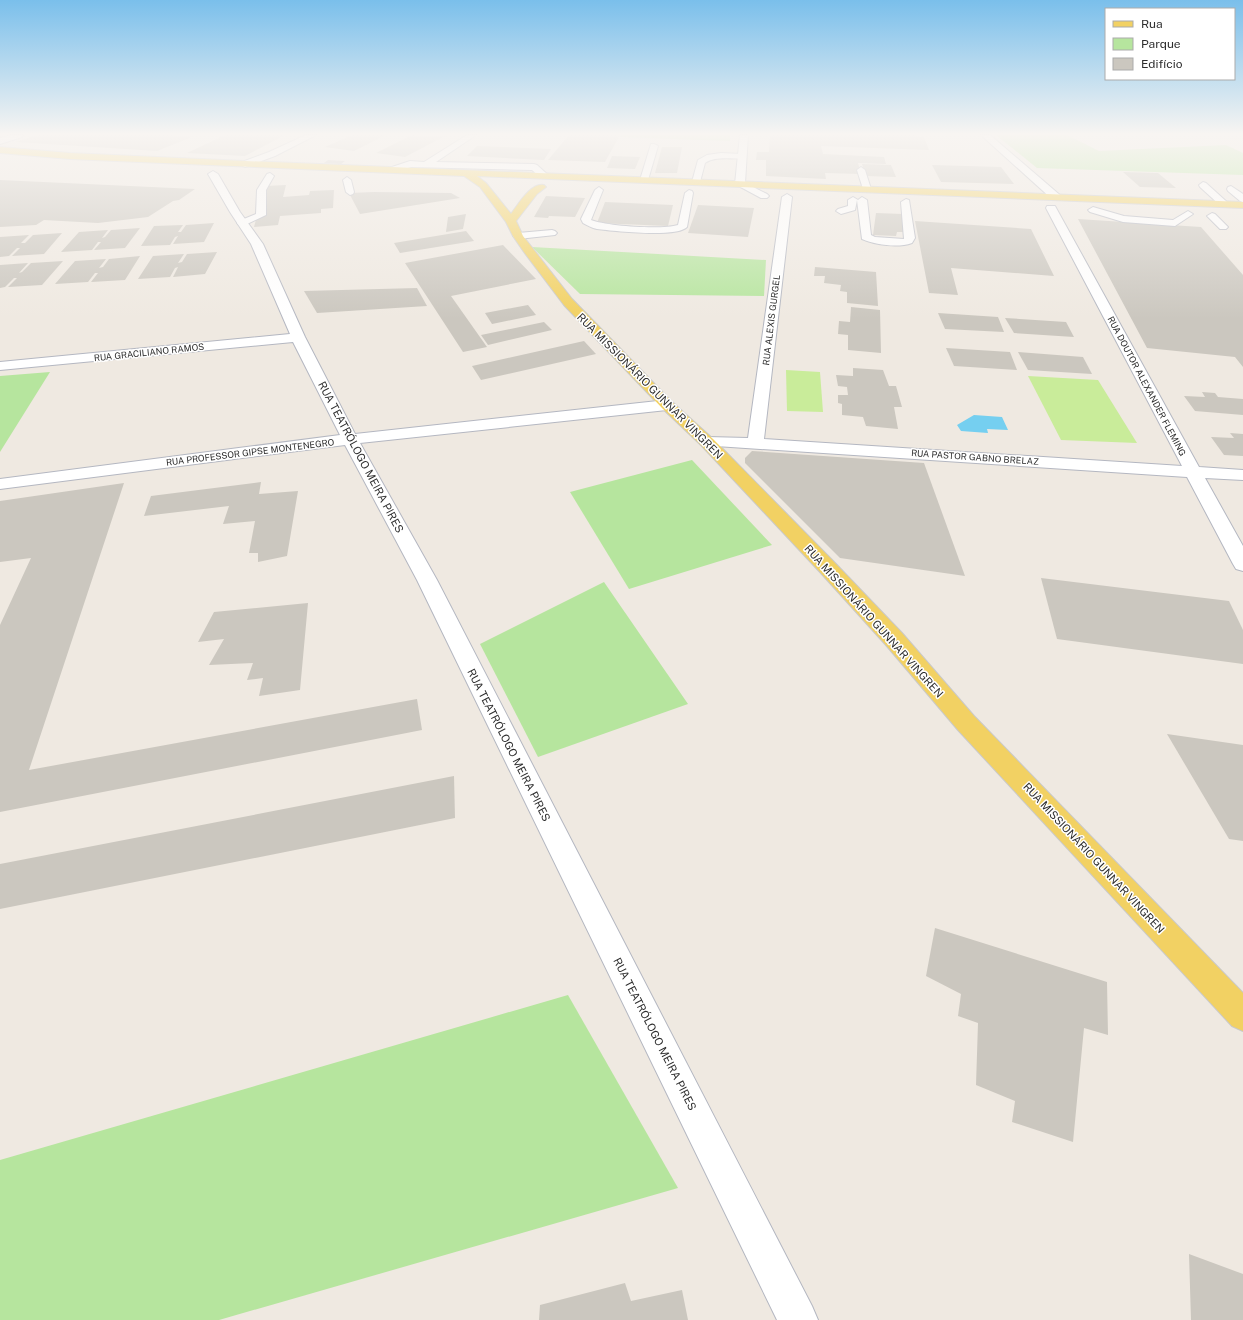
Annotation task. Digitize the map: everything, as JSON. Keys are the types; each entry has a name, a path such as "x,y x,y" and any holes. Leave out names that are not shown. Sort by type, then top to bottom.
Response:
{"main road":[{"name":"RUA MISSIONÁRIO GUNNAR VINGREN","path":"491,197 568,302 667,405 706,442 894,639 966,723 1243,1015"},
{"path":"515,229 532,197"},
{"path":"944,197 1054,206 1243,205"},
{"path":"903,202 918,203"},
{"path":"1090,210 1226,216"}],"street":[{"name":"RUA TEATRÓLOGO MEIRA PIRES","path":"227,197 242,223 257,244 298,337 350,439 427,580 798,1320"},
{"name":"RUA ALEXIS GURGEL","path":"755,443 779,197"},
{"path":"1045,197 1054,206"},
{"name":"RUA DOUTOR ALEXANDER FLEMING","path":"1054,206 1192,471 1243,564"},
{"name":"RUA GRACILIANO RAMOS","path":"0,366 298,337"},
{"name":"RUA PROFESSOR GIPSE MONTENEGRO","path":"0,484 350,439 667,405"},
{"name":"RUA PASTOR GABNO BRELAZ","path":"706,442 755,443 1243,475"}],"lane":[{"path":"242,223 261,215 260,197"},
{"path":"596,197 586,222 598,226 661,230 676,230 682,227 688,197"},
{"path":"1217,197 1225,204"},
{"path":"841,212 852,208 858,200 866,237 873,240 904,242 908,241 910,238 903,202"},
{"path":"1212,216 1223,227"},
{"path":"515,229 552,233"}],"green space":[{"path":"532,247 766,260 764,296 580,294"},
{"path":"786,370 820,372 823,412 787,411"},
{"path":"50,372 0,452 0,376"},
{"path":"1028,376 1098,380 1137,443 1061,440"},
{"path":"692,460 772,545 629,589 570,492"},
{"path":"604,582 688,704 538,757 480,644"},
{"path":"568,995 678,1188 219,1320 0,1320 0,1160"}],"water":[{"path":"974,415 1002,417 1008,430 987,429 988,433 961,431 957,425"}],"building":[{"path":"0,197 184,197 179,200 173,201 148,217 98,223 44,220 36,225 0,227"},
{"path":"262,197 334,197 333,208 321,209 321,213 280,216 278,225 254,227"},
{"path":"351,197 457,197 460,198 360,214"},
{"path":"546,197 585,198 575,217 534,217"},
{"path":"605,202 673,205 668,226 597,223"},
{"path":"698,205 754,208 748,237 688,233"},
{"path":"876,213 903,214 904,232 897,232 896,236 873,235"},
{"path":"466,214 463,229 446,232 448,217"},
{"path":"1078,219 1201,227 1243,275 1243,367 1235,357 1147,348"},
{"path":"915,221 1031,229 1054,276 951,268 958,295 929,293"},
{"path":"214,223 204,242 173,244 178,236 175,237 170,245 141,246 154,226 183,225 178,232 181,232 186,225"},
{"path":"140,228 125,248 94,250 101,242 98,242 92,250 61,252 79,232 108,230 102,238 105,237 111,230"},
{"path":"466,231 474,241 400,253 394,243"},
{"path":"62,233 44,254 12,256 20,248 17,248 9,256 0,257 0,237 29,235 21,243 25,243 33,235"},
{"path":"503,245 536,279 451,296 487,347 463,352 405,263"},
{"path":"217,252 205,274 173,277 178,267 175,268 170,277 138,279 153,256 184,254 178,263 182,262 187,254"},
{"path":"140,256 125,280 91,282 98,273 95,273 88,282 55,284 75,261 106,259 99,268 103,267 109,259"},
{"path":"63,261 42,285 8,287 17,278 14,278 5,287 0,288 0,265 28,263 19,273 31,263"},
{"path":"815,267 876,272 878,306 847,303 847,292 840,291 841,285 824,283 825,276 814,276"},
{"path":"417,288 427,306 317,313 304,291"},
{"path":"528,305 536,315 492,324 485,313"},
{"path":"851,307 880,310 881,353 848,350 848,335 838,334 839,321 850,322"},
{"path":"938,313 998,317 1004,332 945,329"},
{"path":"1005,318 1066,322 1074,337 1014,333"},
{"path":"544,322 552,330 488,345 481,335"},
{"path":"584,341 596,354 481,380 472,366"},
{"path":"946,348 1010,352 1017,370 954,366"},
{"path":"1018,352 1083,357 1092,374 1028,370"},
{"path":"853,368 883,370 889,386 896,386 902,407 894,407 898,429 866,426 863,417 842,415 842,404 838,403 838,395 848,395 847,387 838,386 836,375 853,376"},
{"path":"1202,392 1215,393 1218,397 1243,399 1243,415 1195,411 1184,396 1205,397"},
{"path":"1230,433 1243,434 1243,456 1224,455 1211,437 1234,438"},
{"path":"752,451 924,463 965,576 840,558 745,463 745,458"},
{"path":"261,482 259,494 298,491 287,556 258,562 258,553 249,553 255,521 223,524 229,506 144,516 151,496"},
{"path":"124,483 29,770 417,699 422,730 0,812 0,625 31,558 0,562 0,501"},
{"path":"1041,578 1229,601 1243,630 1243,664 1057,639"},
{"path":"308,603 300,690 259,696 263,678 247,680 253,663 209,665 224,639 198,642 214,612"},
{"path":"1167,734 1243,745 1243,841 1229,839"},
{"path":"454,776 455,818 0,909 0,864"},
{"path":"935,928 1107,982 1108,1035 1084,1028 1073,1142 1012,1122 1015,1101 976,1085 978,1023 958,1016 961,994 926,976"},
{"path":"1189,1254 1243,1274 1243,1320 1191,1320"},
{"path":"625,1283 631,1301 682,1290 688,1320 539,1320 540,1305"}]}
